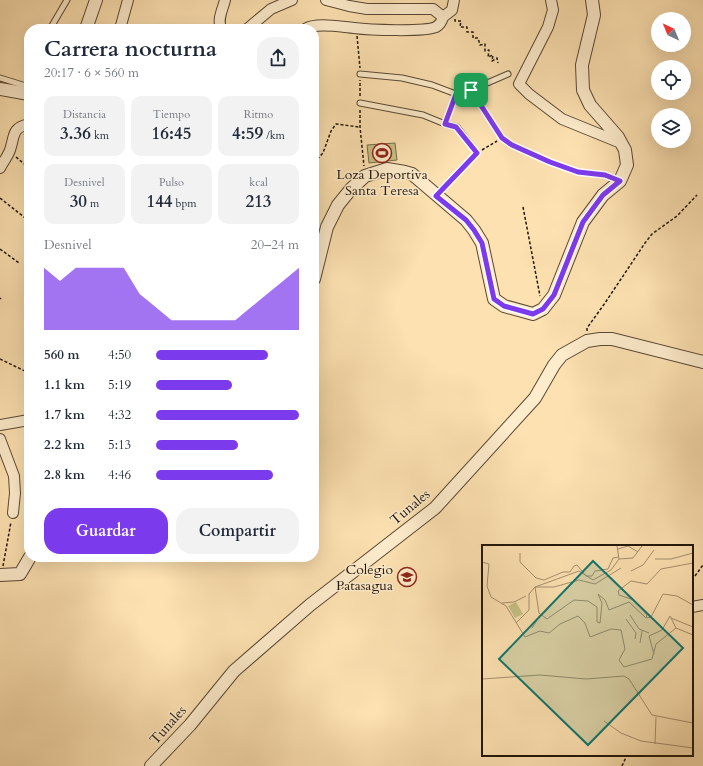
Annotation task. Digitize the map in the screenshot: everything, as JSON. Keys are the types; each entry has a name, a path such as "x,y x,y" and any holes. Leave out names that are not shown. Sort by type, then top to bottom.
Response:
{"street":[{"path":"88,24 96,0"},
{"path":"121,24 128,0"},
{"path":"219,24 219,19 225,0"},
{"path":"253,24 271,9 292,0"},
{"path":"326,0 367,9 433,9 443,17"},
{"path":"551,0 553,10 548,28 519,84 529,94 562,119 621,143"},
{"path":"319,260 328,227 336,210 351,189 365,176 387,169 405,172 412,174 418,179 436,196 466,220 474,230 482,243 494,299 504,306 533,314 543,309 554,295 583,222 603,195 620,181 626,165 625,150 618,137 590,105 582,90 582,65 594,15 592,0"},
{"path":"319,25 356,29 422,30 435,27 440,24 443,17 453,5"},
{"path":"0,89 24,93"},
{"path":"0,168 10,152 14,134 17,129 24,126"},
{"name":"Tunales","path":"151,766 190,725 234,671 310,604 435,508 535,398 554,365 562,355 587,341 612,339 703,362"},
{"path":"0,425 24,421"},
{"path":"0,439 14,476 16,493 13,513"},
{"path":"0,575 20,574 27,562"},
{"path":"693,607 703,605"}],"lane":[{"path":"53,24 67,0"},
{"path":"360,74 402,78 432,85 456,94 471,90 508,74"},
{"path":"0,78 24,85"},
{"path":"471,90 502,138 512,145"},
{"path":"445,124 456,94"},
{"path":"360,103 423,115 456,127 477,153"}],"path":[{"path":"453,5 455,21 461,21 460,27 467,27 467,32 474,32 473,38 478,38 480,45 486,44 485,51 489,50 488,57 493,55 492,61 497,58 498,63"},
{"path":"319,157 323,153 331,131 336,124 360,127"},
{"path":"436,196 477,153 502,138"},
{"path":"512,145 550,162 578,172 605,175 620,181"},
{"path":"587,341 587,328 645,242 652,234 677,216 697,195"},
{"path":"0,198 24,217"},
{"path":"523,207 543,309"},
{"path":"0,249 19,263"},
{"path":"0,359 24,371"},
{"path":"0,575 13,513"},
{"path":"693,579 703,566"},
{"path":"622,766 627,756"}],"shaded area":[{"name":"Loza Deportiva Santa Teresa","path":"395,143 397,160 369,163 367,145"}],"place":[{"name":"Loza Deportiva Santa Teresa","path":"382,153"},
{"name":"Colegio Patasagua","path":"407,577"}],"route":[{"path":"471,90 502,138 512,145 550,162 578,172 605,175 620,181 603,195 583,222 554,295 543,309 533,314 504,306 494,299 482,243 466,220 436,196 477,153 456,127 445,124 456,94 471,90"}]}
